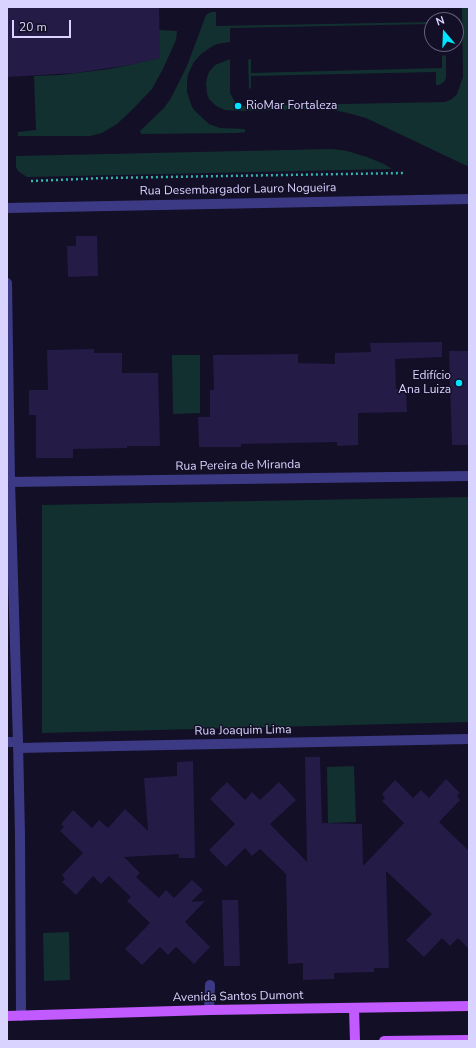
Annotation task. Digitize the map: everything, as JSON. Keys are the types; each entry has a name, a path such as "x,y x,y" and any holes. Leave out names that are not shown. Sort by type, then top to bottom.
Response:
{"main road":[{"name":"Avenida Santos Dumont","path":"7,1016 209,1010 469,1006"},
{"path":"354,1008 355,1041"},
{"path":"384,1041 469,1040"}],"street":[{"name":"Rua Desembargador Lauro Nogueira","path":"7,208 469,198"},
{"path":"7,283 9,482 20,835 21,1016"},
{"name":"Rua Pereira de Miranda","path":"9,482 469,476"},
{"name":"Rua Joaquim Lima","path":"7,742 18,745 469,740"},
{"path":"209,1010 210,984"}],"path":[{"path":"31,181 405,172"}],"green space":[{"path":"462,7 469,7 469,167 366,118 326,109 225,110 215,105 209,99 207,94 206,84 209,72 215,65 230,59 230,93 235,102 241,106 445,102 452,99 457,94 463,77 464,12 462,12"},
{"path":"211,12 216,12 216,26 424,22 424,24 230,28 230,42 217,44 211,47 201,54 194,62 188,74 187,92 192,107 209,124 220,128 244,129 245,132 141,134 140,131 164,108 171,98 187,66 206,15"},
{"path":"159,30 177,31 176,40 152,89 117,124 102,133 90,136 18,136 18,132 36,130 34,76 60,75 109,69 159,58"},
{"path":"442,56 446,56 446,78 444,82 439,85 436,85 436,72 251,76 251,89 249,88 248,60 250,59 251,73 442,68"},
{"path":"332,149 347,151 367,157 392,169 27,177 18,171 16,167 16,156"},
{"path":"172,355 200,355 200,413 173,414"},
{"path":"469,497 469,722 42,733 42,505"},
{"path":"354,766 356,822 328,823 327,767"},
{"path":"69,932 70,980 44,981 43,933"}],"building":[{"path":"7,7 159,7 160,58 129,65 76,73 7,77"},
{"path":"76,236 97,236 98,276 68,277 67,246 76,246"},
{"path":"442,342 442,357 395,359 396,389 406,389 407,412 358,413 358,445 337,446 337,442 241,444 241,447 199,447 198,417 210,417 210,390 214,390 213,355 298,354 298,363 335,364 335,353 371,352 370,343"},
{"path":"94,349 94,353 122,353 122,373 158,373 160,446 73,449 73,458 36,458 36,415 29,415 29,390 48,390 47,350"},
{"name":"Edifício Ana Luiza","path":"449,351 469,351 469,445 452,445"},
{"path":"305,757 320,757 322,823 362,824 363,866 404,823 382,801 385,798 382,794 395,780 413,798 421,790 429,798 446,779 460,793 457,796 460,800 439,822 469,851 469,949 458,938 450,946 442,938 424,957 406,940 432,914 386,871 389,968 374,968 374,972 334,973 334,979 303,980 303,963 288,964 286,874 260,849 252,856 245,848 226,867 209,850 235,824 210,799 227,782 245,800 252,792 260,800 279,782 296,800 270,824 307,862"},
{"path":"193,761 195,858 179,858 179,854 124,857 140,873 136,877 159,898 166,890 174,898 192,880 203,890 191,902 205,901 185,922 210,947 194,964 176,947 168,955 160,947 142,965 125,949 150,923 127,901 131,897 109,876 101,884 93,876 76,895 62,882 65,879 62,875 83,853 60,831 64,827 61,824 73,810 92,828 99,820 108,828 125,809 148,831 144,778 177,776 177,762"},
{"path":"222,900 238,900 240,966 224,966"}],"place":[{"name":"RioMar Fortaleza","path":"238,106"},
{"name":"Edifício Ana Luiza","path":"459,383"}]}
